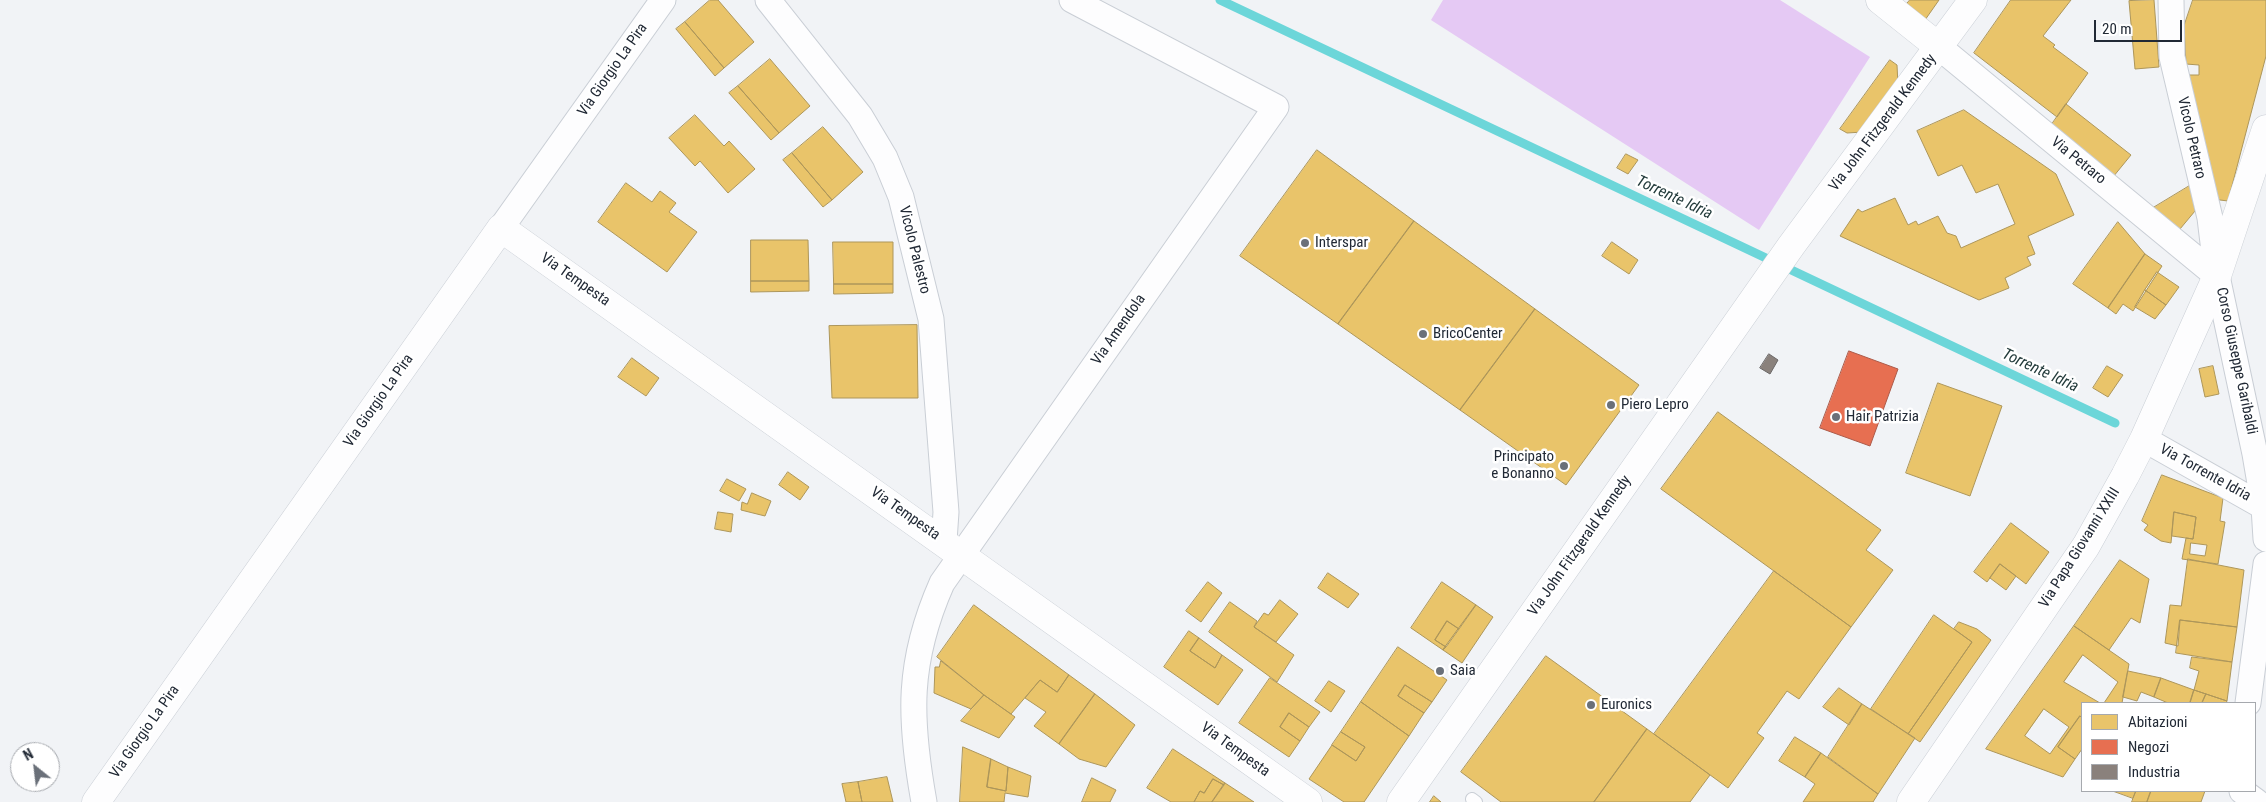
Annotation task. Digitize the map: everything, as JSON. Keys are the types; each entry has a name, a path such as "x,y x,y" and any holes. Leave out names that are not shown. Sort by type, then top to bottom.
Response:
{"main road":[{"path":"1880,0 1939,47"},
{"name":"Via John Fitzgerald Kennedy","path":"1401,802 1792,246 1973,0"},
{"name":"Corso Giuseppe Garibaldi","path":"2217,276 2266,129"},
{"name":"Via Tempesta","path":"501,228 1308,802"},
{"name":"Via Giorgio La Pira","path":"96,802 501,228"},
{"name":"Via Papa Giovanni XXIII","path":"1911,802 2086,546 2144,439 2217,276"}],"street":[{"name":"Via Giorgio La Pira","path":"501,228 663,0"},
{"name":"Vicolo Palestro","path":"768,0 860,116 886,158 901,197 931,319 946,512 953,548"},
{"name":"Via Amendola","path":"924,802 914,727 913,691 917,655 928,615 942,583 953,548 1276,106 1072,0"},
{"name":"Vicolo Petraro","path":"2171,0 2172,57 2210,218 2217,276"},
{"name":"Via Petraro","path":"1939,47 2217,276"},
{"name":"Corso Giuseppe Garibaldi","path":"2217,276 2261,457 2266,539"},
{"name":"Via Torrente Idria","path":"2144,439 2265,507"},
{"path":"2248,702 2266,564"},
{"path":"2243,792 2257,802"}],"shaded area":[{"path":"1443,0 1780,0 1870,57 1759,230 1431,20"}],"building: Abitazioni":[{"path":"710,0 718,0 754,42 724,68 685,22"},
{"path":"1910,0 1939,0 1925,20 1905,6"},
{"path":"2011,0 2071,0 2043,36 2055,45 2053,47 2088,73 2057,117 1974,53"},
{"path":"2154,0 2159,67 2135,69 2129,1"},
{"path":"2193,0 2266,0 2266,56 2228,201 2212,199 2188,75 2199,75 2199,65 2186,64 2184,26"},
{"path":"685,22 724,68 715,76 676,29"},
{"path":"770,59 810,106 779,133 738,86"},
{"path":"1890,60 1897,65 1898,85 1863,132 1847,133 1840,129"},
{"path":"738,86 779,133 771,140 729,93"},
{"path":"2066,104 2131,155 2113,177 2050,127"},
{"path":"1964,110 2056,174 2074,215 2028,236 2035,254 2027,257 2031,265 2005,278 2009,288 1979,300 1840,236 1858,209 1862,212 1895,198 1908,225 1916,221 1918,225 1938,216 1947,233 1956,236 1961,248 2015,224 1998,184 1976,193 1962,165 1938,176 1917,131"},
{"path":"695,115 724,146 729,141 755,169 728,193 700,161 695,166 669,138"},
{"path":"823,127 863,172 832,200 792,153"},
{"path":"1317,150 1414,221 1338,324 1240,256"},
{"path":"792,153 832,200 823,207 783,160"},
{"path":"1626,154 1638,160 1628,174 1617,168"},
{"path":"626,183 652,202 660,191 676,203 669,212 697,232 667,272 598,222"},
{"path":"2191,185 2195,211 2180,229 2153,208"},
{"path":"1414,221 1535,309 1460,410 1338,324"},
{"path":"2118,222 2145,254 2108,308 2073,284"},
{"path":"751,240 808,240 809,281 751,281"},
{"path":"833,242 893,242 893,284 834,284"},
{"path":"1612,242 1638,260 1629,274 1602,256"},
{"path":"2145,254 2162,266 2133,311 2123,304 2116,314 2108,308"},
{"path":"2157,272 2179,287 2166,305 2145,290"},
{"path":"751,281 809,281 809,291 751,292"},
{"path":"834,284 893,284 893,293 834,294"},
{"path":"2145,290 2166,305 2155,319 2135,307"},
{"path":"1535,309 1639,385 1566,485 1460,410"},
{"path":"917,325 918,398 832,398 829,326"},
{"path":"632,358 659,378 646,396 618,377"},
{"path":"2107,366 2123,375 2108,397 2093,388"},
{"path":"2213,366 2219,394 2205,397 2199,369"},
{"path":"1938,383 2002,406 1970,496 1906,473"},
{"path":"1718,412 1881,530 1866,550 1893,570 1851,627 1661,489"},
{"path":"788,472 809,487 800,500 779,485"},
{"path":"2162,475 2223,498 2220,521 2225,522 2218,564 2182,559 2186,538 2193,539 2196,517 2174,512 2171,543 2161,541 2144,530 2148,525 2142,521"},
{"path":"727,479 746,489 739,501 720,491"},
{"path":"752,493 771,501 765,516 741,510 742,502 747,504"},
{"path":"718,512 733,514 731,532 715,529"},
{"path":"2174,512 2196,517 2193,539 2172,536"},
{"path":"2011,523 2049,552 2026,584 2000,564 1987,582 1974,572"},
{"path":"2191,543 2207,545 2205,556 2190,554"},
{"path":"2188,559 2244,570 2237,627 2180,620 2178,646 2165,643 2170,605 2181,606"},
{"path":"2120,560 2149,579 2140,623 2131,618 2109,650 2074,626"},
{"path":"2000,564 2016,576 2006,590 1990,578"},
{"path":"1774,571 1851,627 1799,699 1787,691 1757,733 1764,738 1728,788 1654,734"},
{"path":"1328,573 1359,594 1348,608 1318,588"},
{"path":"1208,582 1222,593 1201,622 1186,611"},
{"path":"1442,582 1476,605 1459,629 1447,621 1435,640 1446,647 1443,650 1411,628"},
{"path":"1280,600 1298,614 1276,642 1254,627 1264,613 1268,615"},
{"path":"1230,602 1257,621 1254,627 1294,655 1277,682 1209,632"},
{"path":"974,605 1069,675 1057,692 1040,680 1011,714 937,657"},
{"path":"1476,605 1493,617 1462,663 1443,650"},
{"path":"1934,615 1972,642 1908,734 1871,709"},
{"path":"2180,620 2237,627 2232,662 2176,653"},
{"path":"1447,621 1459,629 1446,647 1435,640"},
{"path":"1959,622 1977,629 1991,640 1920,742 1908,734 1972,642 1954,629"},
{"path":"2074,626 2129,664 2122,702 2081,702 2081,717 2058,747 2075,759 2063,777 1986,749"},
{"path":"1189,631 1199,638 1190,651 1215,668 1222,655 1243,670 1218,705 1164,667"},
{"path":"1199,638 1222,655 1215,668 1190,651"},
{"path":"1398,647 1447,680 1432,702 1405,685 1398,696 1424,713 1409,736 1361,702"},
{"path":"2083,655 2118,682 2105,702 2098,702 2064,682"},
{"path":"1546,656 1647,729 1594,802 1501,802 1461,772"},
{"path":"2192,657 2232,662 2227,701 2194,690 2199,671 2190,668"},
{"path":"941,661 984,695 971,709 934,693 935,667 939,667"},
{"path":"2128,671 2161,678 2154,697 2141,692 2137,701 2123,697"},
{"path":"1069,675 1095,694 1059,744 1034,726 1046,712 1025,698 1040,680 1057,692"},
{"path":"1270,678 1320,712 1309,727 1289,713 1280,727 1300,741 1289,757 1239,723"},
{"path":"2161,678 2194,690 2190,702 2166,702 2154,697"},
{"path":"1329,681 1345,691 1331,712 1315,701"},
{"path":"1405,685 1432,702 1424,713 1398,696"},
{"path":"1839,688 1862,704 1849,725 1823,707"},
{"path":"2194,690 2206,694 2202,702 2190,702"},
{"path":"1095,694 1135,725 1106,767 1079,759 1059,744"},
{"path":"2206,694 2227,701 2226,702 2202,702"},
{"path":"984,695 1015,717 999,738 961,721"},
{"path":"1361,702 1409,736 1364,802 1344,802 1309,779 1332,745 1356,761 1365,747 1341,732"},
{"path":"1862,704 1915,738 1878,794 1828,757"},
{"path":"2044,709 2069,727 2050,754 2025,736"},
{"path":"1289,713 1309,727 1300,741 1280,727"},
{"path":"2080,716 2081,750 2075,759 2058,747"},
{"path":"1647,729 1710,775 1690,802 1594,802"},
{"path":"1341,732 1365,747 1356,761 1332,745"},
{"path":"1795,737 1821,753 1805,777 1779,761"},
{"path":"963,747 991,759 987,787 1006,791 1008,767 1031,776 1028,797 1005,793 1004,802 960,802"},
{"path":"1173,749 1225,783 1224,785 1213,779 1204,793 1200,791 1194,802 1171,802 1147,788"},
{"path":"1821,753 1878,794 1873,802 1803,802 1815,784 1805,777"},
{"path":"991,759 1008,767 1006,791 987,787"},
{"path":"887,777 893,802 862,802 858,782"},
{"path":"1092,778 1116,790 1110,802 1082,802"},
{"path":"1213,779 1224,785 1212,802 1194,802 1200,791 1204,793"},
{"path":"858,782 862,802 846,802 842,784"},
{"path":"1225,783 1254,802 1212,802"},
{"path":"2116,792 2136,792 2133,798"},
{"path":"2136,792 2151,792 2147,802 2132,802"},
{"path":"2151,792 2205,792 2201,802 2147,802"},
{"path":"1434,796 1441,802 1430,802"}],"building: Negozi":[{"path":"1849,351 1898,369 1870,446 1820,428"}],"building: Industria":[{"path":"1769,354 1778,360 1770,374 1760,368"}],"waterway":[{"name":"Torrente Idria","path":"1220,0 2115,423"}],"place":[{"name":"Interspar","path":"1305,243"},
{"name":"BricoCenter","path":"1423,334"},
{"name":"Piero Lepro","path":"1611,405"},
{"name":"Hair Patrizia","path":"1836,417"},
{"name":"Principato e Bonanno","path":"1564,466"},
{"name":"Saia","path":"1440,671"},
{"name":"Euronics","path":"1591,705"}]}
